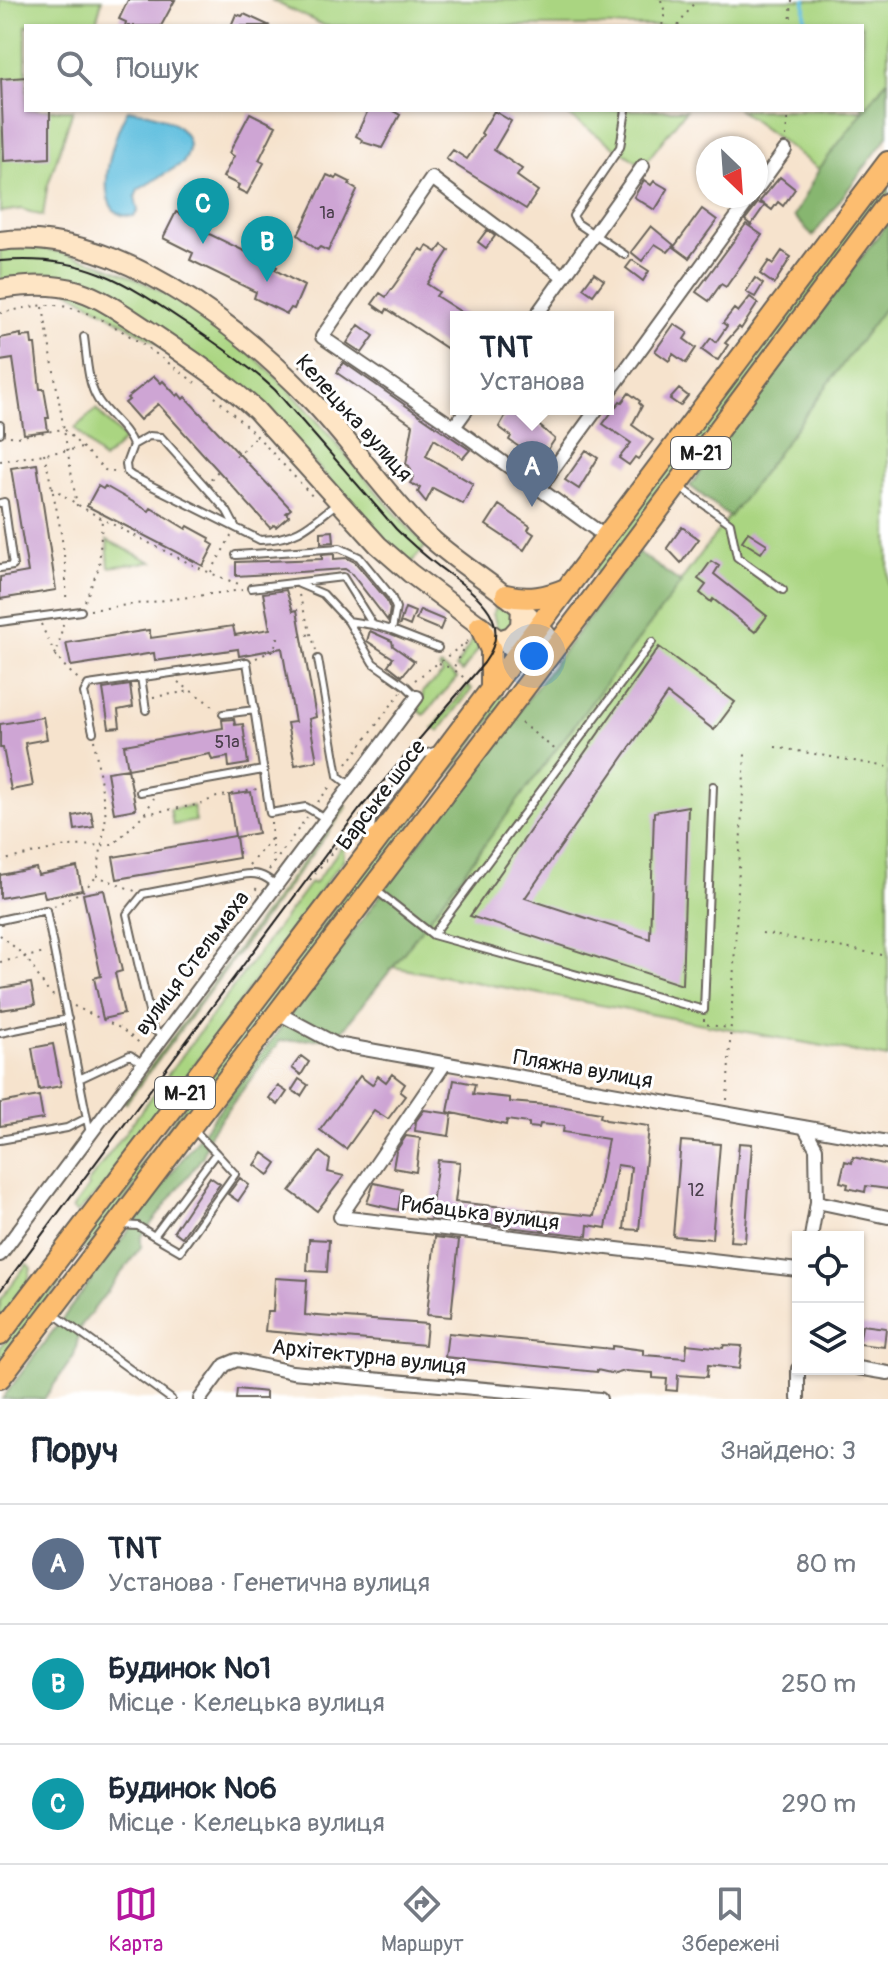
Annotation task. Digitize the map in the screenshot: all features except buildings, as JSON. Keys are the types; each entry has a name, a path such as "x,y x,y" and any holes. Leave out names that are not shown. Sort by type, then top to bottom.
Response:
{"highway":[{"name":"Барське шосе","path":"0,1335 449,746 888,162"},
{"name":"М-21","path":"0,1378 583,611 888,203"},
{"path":"513,601 565,591"},
{"path":"565,591 562,599 567,609 583,611"},
{"path":"480,626 491,650 491,690 502,688 510,695 511,705"},
{"path":"59,1257 81,1272"}],"main road":[{"name":"Келецька вулиця","path":"0,241 34,239 70,244 112,257 186,298 239,334 310,399 422,530 540,625 551,652"},
{"path":"0,289 25,285 63,287 110,305 237,392 256,410 332,507 480,626 520,651 551,652"},
{"path":"499,640 511,636 520,626 513,601"}],"street":[{"path":"768,173 785,150"},
{"path":"539,311 643,166"},
{"path":"564,277 432,178 322,337 540,487 606,537"},
{"path":"614,386 743,208"},
{"path":"454,427 463,415"},
{"path":"540,487 593,415"},
{"name":"вулиця Стельмаха","path":"0,1255 417,697"},
{"name":"Пляжна вулиця","path":"278,1013 336,1044 888,1142"},
{"name":"Рибацька вулиця","path":"444,1065 340,1217 792,1269"},
{"path":"804,1127 816,1148 817,1202 812,1231"},
{"path":"817,1202 888,1217"},
{"name":"Архітектурна вулиця","path":"200,1399 225,1365 237,1360 292,1372 600,1399"},
{"path":"864,1369 888,1373"},
{"path":"798,1375 798,1399"}],"lane":[{"path":"625,255 577,223 573,216 620,147 626,112"},
{"path":"84,337 91,384 98,401 130,436 133,445 126,464 127,472 132,476 260,540 279,540 296,535 332,507"},
{"path":"0,425 1,433"},
{"path":"133,445 149,436 161,437 227,511 236,528"},
{"path":"677,485 730,523 737,557 783,590"},
{"path":"0,503 4,502 13,566 0,568"},
{"path":"236,555 340,548 359,557 391,596 396,608 392,630"},
{"path":"251,588 343,577 373,625"},
{"path":"295,582 323,594 348,621 373,663 417,697"},
{"path":"0,622 81,611"},
{"path":"348,621 392,630 438,648"},
{"path":"433,935 652,642"},
{"path":"318,659 338,776 351,786"},
{"path":"93,732 84,693 88,685 247,662 270,813 306,807 326,819"},
{"path":"141,677 146,710"},
{"path":"223,714 255,710"},
{"path":"140,792 263,770"},
{"path":"373,888 433,935 704,1010 713,786"},
{"path":"162,1036 153,1029 127,914 143,894 253,872 265,876 276,885"},
{"path":"0,920 46,910 90,1134"},
{"path":"0,1033 68,1019"},
{"path":"79,1079 130,1055 142,1063"},
{"path":"0,1140 67,1128 87,1118"},
{"path":"117,1225 138,1226 180,1251 235,1174 192,1128"},
{"path":"154,1236 216,1153"},
{"path":"51,1312 171,1399"}],"path":[{"path":"661,0 665,12 662,24"},
{"path":"679,24 696,0"},
{"path":"790,24 792,0"},
{"path":"785,150 788,112"},
{"path":"0,313 54,305 86,313 112,326 199,385"},
{"path":"43,306 77,506"},
{"path":"300,367 322,337"},
{"path":"211,393 332,507"},
{"path":"1,433 16,437 64,429"},
{"path":"64,429 105,470 132,476"},
{"path":"236,456 257,436"},
{"path":"0,461 67,448 83,448"},
{"path":"44,453 61,530 67,579 65,613 56,657"},
{"path":"52,487 77,506 210,574 251,588"},
{"path":"102,519 99,567 81,611 251,588"},
{"path":"210,574 236,528"},
{"path":"295,582 318,659"},
{"path":"37,616 56,657 66,670 88,685"},
{"path":"299,636 313,634"},
{"path":"247,662 274,650 277,638 280,638"},
{"path":"439,663 453,669"},
{"path":"167,673 223,714"},
{"path":"144,699 192,691"},
{"path":"46,910 83,891 97,876 106,816 93,732"},
{"path":"775,747 888,767"},
{"path":"726,1114 745,754"},
{"path":"0,861 66,846 113,845 144,814 160,788"},
{"path":"144,814 266,788"},
{"path":"310,880 362,812"},
{"path":"270,813 273,866"},
{"path":"241,875 271,838"},
{"path":"97,876 143,894"},
{"path":"762,933 888,956"},
{"path":"0,962 54,951"},
{"path":"704,1024 730,1029"}],"green space":[{"path":"0,0 102,0 96,24 24,24 24,112 72,112 47,188 43,216 21,209 0,212"},
{"path":"271,0 888,0 888,79 864,110 864,24 321,24"},
{"path":"888,79 888,136 813,236 794,216 819,169"},
{"path":"563,112 684,112 643,166"},
{"path":"742,112 863,112 819,169"},
{"path":"888,162 888,203 607,578 585,564"},
{"path":"888,222 888,303 730,517 690,486"},
{"path":"34,247 73,255 148,284 217,327 279,379 426,546 411,563 384,540 262,405 47,278 0,280 0,249"},
{"path":"888,303 888,1058 393,967"},
{"path":"96,409 125,440 103,460 75,428"},
{"path":"107,540 152,562 109,567"},
{"path":"638,552 681,583 393,967 336,1038 280,1041 210,1133 203,1156 141,1237 141,1247 81,1326 74,1356 44,1399 2,1399"},
{"path":"500,602 515,614 516,621 503,631 497,628 493,613"},
{"path":"476,634 482,644 462,672 456,667"},
{"path":"441,666 457,678 424,715 416,709 423,691 443,674 439,668"},
{"path":"468,686 472,689 439,731 433,728"},
{"path":"499,695 504,698 504,703 84,1250 81,1242"},
{"path":"345,805 347,807 124,1102"},
{"path":"193,806 196,821 173,825 170,809"},
{"path":"343,845 344,859 133,1149 77,1213 72,1209 89,1186 87,1184 311,882 314,884"},
{"path":"27,1264 31,1268 27,1287 0,1323 0,1300"},
{"path":"57,1277 61,1283 0,1365 0,1347 53,1278"}],"water":[{"path":"127,112 151,114 174,124 188,140 189,151 183,163 138,190 135,197 138,211 134,216 119,214 110,204 107,190 111,154"}],"waterway":[{"path":"805,0 805,24"}],"tram line":[{"path":"0,261 57,262 103,274 145,296 235,357 275,390 396,529 475,595 493,618 496,631 493,646 484,663 359,810 0,1291"}],"place":[{"name":"Будинок №6","path":"203,244"},
{"name":"Будинок №1","path":"267,282"},
{"name":"TNT","path":"532,507"}]}
